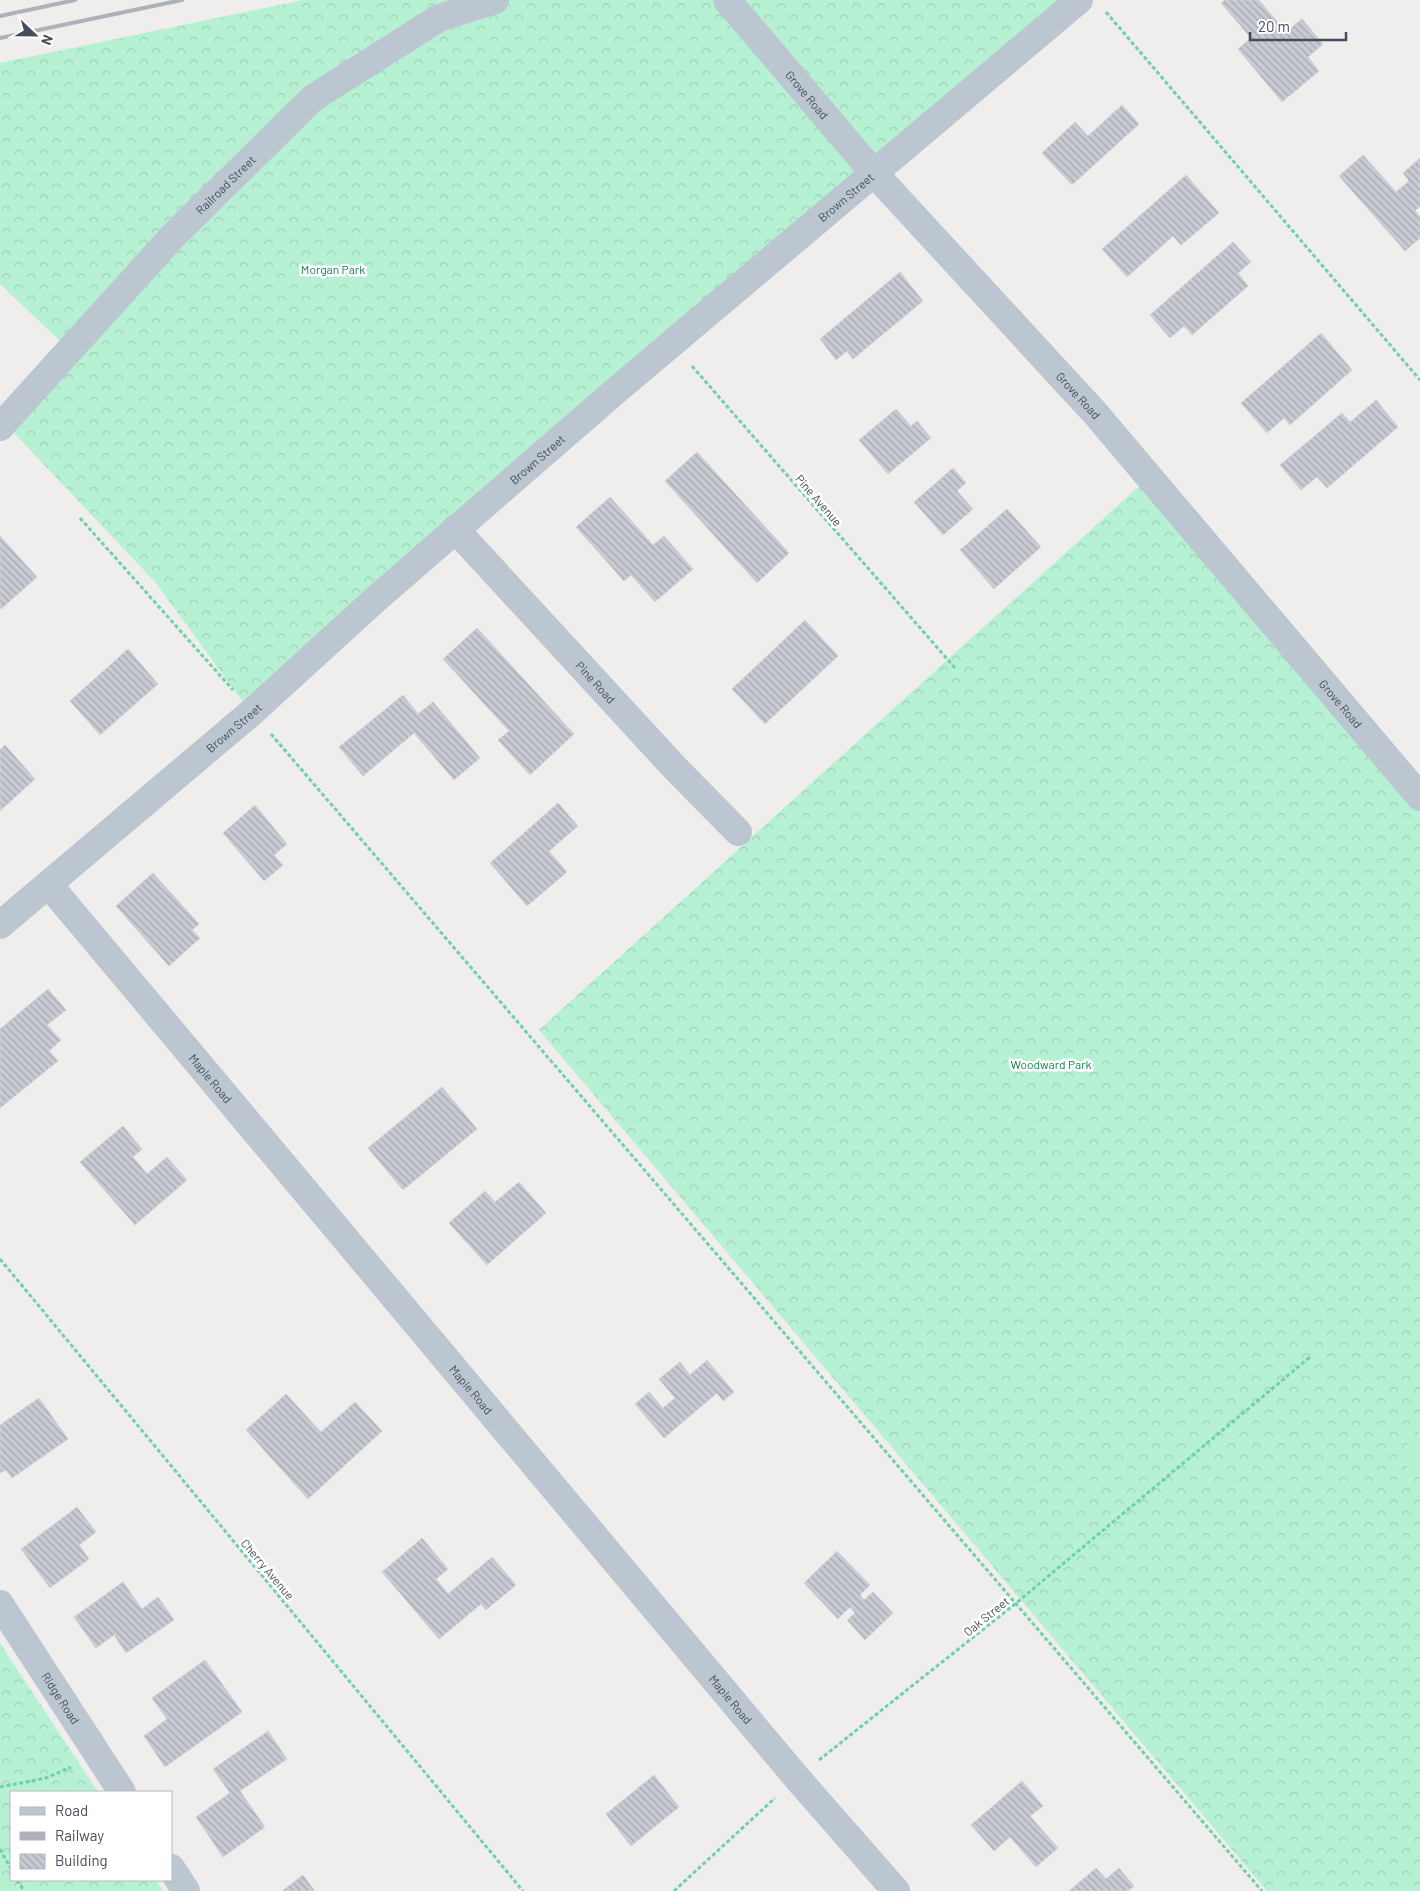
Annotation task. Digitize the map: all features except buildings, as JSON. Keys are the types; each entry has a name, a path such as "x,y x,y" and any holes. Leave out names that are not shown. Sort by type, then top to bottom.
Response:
{"street":[{"name":"Railroad Street","path":"0,427 173,236 314,98 439,18 496,0"},
{"name":"Grove Road","path":"727,0 873,172 1095,413 1420,797"},
{"name":"Brown Street","path":"0,925 252,712 455,529 873,172 1091,4"},
{"name":"Pine Road","path":"455,529 676,768 738,832"},
{"name":"Maple Road","path":"49,885 797,1778 896,1891"},
{"name":"Ridge Road","path":"0,1604 121,1791"},
{"path":"172,1870 186,1891"}],"path":[{"path":"1091,4 1420,380"},
{"name":"Pine Avenue","path":"672,343 955,668"},
{"path":"80,518 252,712 1262,1891"},
{"name":"Cherry Avenue","path":"0,1259 523,1891"},
{"name":"Oak Street","path":"674,1891 797,1778 1015,1604 1310,1357"},
{"path":"0,1786 46,1778 75,1766"},
{"path":"0,1849 10,1867"}],"green space":[{"name":"Morgan Park","path":"303,0 1067,0 243,702 155,582 14,433 35,406 79,359 0,284 0,63"},
{"name":"Woodward Park","path":"1148,478 1420,802 1420,1891 1267,1891 539,1030"},
{"path":"1420,1431 1420,1479 1396,1456"},
{"path":"0,1643 97,1791 10,1791 10,1881 157,1881 163,1891 0,1891"}],"railway":[{"path":"0,16 75,0"},
{"path":"0,38 182,0"}]}
